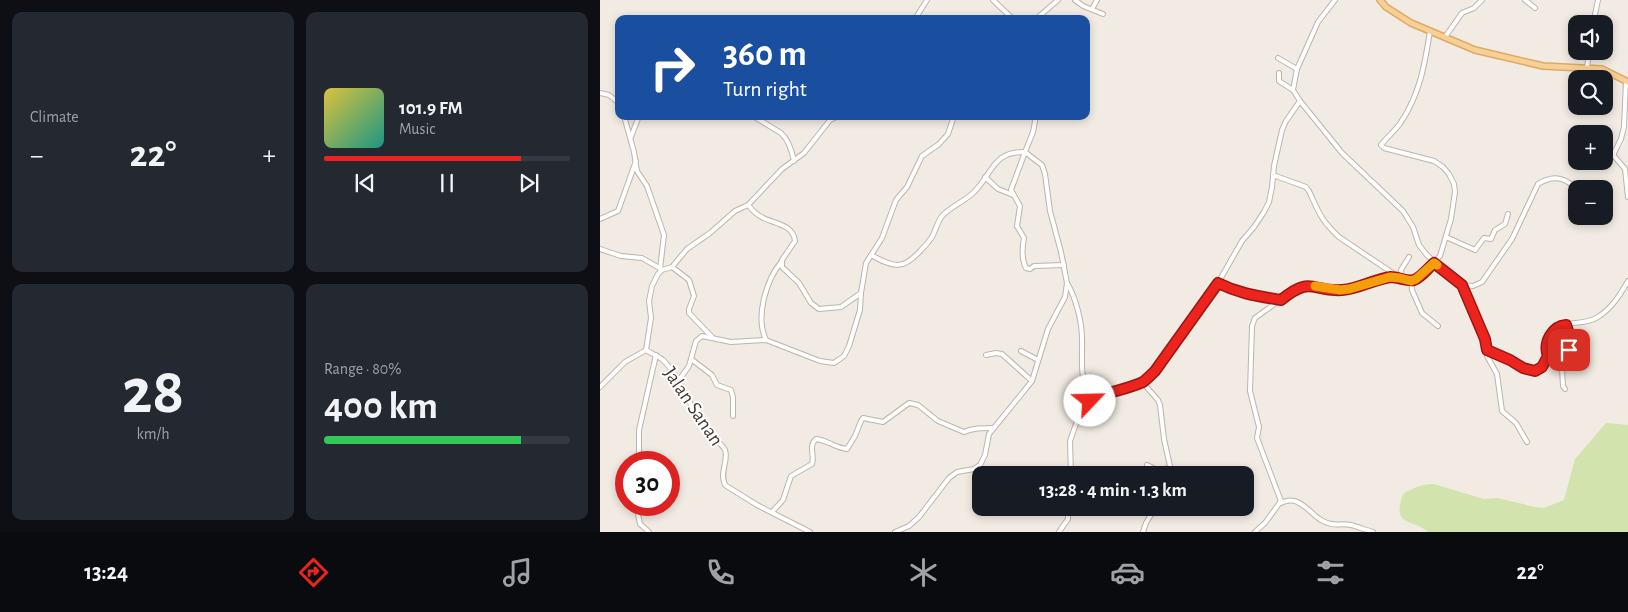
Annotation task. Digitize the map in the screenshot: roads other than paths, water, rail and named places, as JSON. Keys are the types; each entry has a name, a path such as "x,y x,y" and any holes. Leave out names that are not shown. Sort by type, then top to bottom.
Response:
{"main road":[{"path":"1380,0 1386,7 1411,23 1475,50 1529,63 1556,67 1602,69 1627,81"}],"street":[{"path":"918,15 927,0"},
{"path":"993,0 1009,15"},
{"path":"1041,15 1058,0"},
{"path":"1075,0 1103,14"},
{"path":"1092,10 1097,0"},
{"path":"1294,90 1297,69 1318,22 1335,0"},
{"path":"1445,37 1462,14 1474,8 1482,0"},
{"path":"1525,0 1535,8"},
{"path":"1595,15 1598,0"},
{"path":"1281,503 1257,440 1258,424 1250,391 1253,320 1296,288 1307,285 1340,290 1382,279 1400,278 1411,281 1416,279 1440,256 1452,212 1455,192 1454,184 1449,174 1434,161 1384,148 1381,145 1400,124 1414,101 1425,67 1430,31"},
{"path":"1278,58 1297,69"},
{"path":"1587,68 1588,60"},
{"path":"1279,73 1279,81 1294,90 1300,101 1342,153 1403,211 1413,227 1419,245 1434,263 1462,285 1485,339 1487,356 1496,370 1502,411 1516,423 1527,442"},
{"path":"1627,81 1624,127 1614,156 1625,169 1628,197"},
{"path":"600,92 610,95 615,99"},
{"path":"1091,395 1097,396 1142,382 1155,371 1218,283 1242,241 1264,212 1272,188 1282,130 1300,101"},
{"path":"625,120 631,137 637,171 646,182 664,235 661,269"},
{"path":"631,137 637,120"},
{"path":"760,120 785,136 792,151 794,161"},
{"path":"600,249 614,255 642,258 661,269 672,266 691,246 710,233 736,210 748,205 782,169 804,153 830,120"},
{"path":"679,380 686,371 694,346 699,338 707,336 735,343 766,340 820,361 834,363 839,361 846,352 855,330 866,263 882,238 896,200 907,187 924,153 944,140 953,120"},
{"path":"1035,120 1020,169 1011,186 1013,195 1020,206 1017,226 1024,238 1022,251 1026,268 1030,269 1034,266 1064,266"},
{"path":"871,255 893,265 900,266 909,262 932,237 943,215 975,192 985,177 1005,155 1025,152 1042,165 1046,174 1050,211 1067,284 1065,297 1048,329 1032,381 992,428 987,438 985,454 980,465 974,469 958,472 949,478 919,517 909,526 896,532"},
{"path":"600,220 618,211 636,161"},
{"path":"1273,175 1306,187 1323,222 1330,229 1400,278"},
{"path":"985,177 998,188 1013,195"},
{"path":"1462,285 1473,286 1482,282 1512,238 1538,184 1553,178 1565,179 1568,181"},
{"path":"748,205 759,216 788,228 795,238 794,244 771,277 760,316 762,331 766,340"},
{"path":"1446,237 1475,250 1484,238 1491,239 1495,230 1505,224 1508,214"},
{"path":"1400,278 1409,257"},
{"path":"782,260 784,270 799,283 814,307 836,309 850,302 861,293"},
{"path":"672,266 689,280 694,296 689,313 712,337"},
{"name":"Jalan Sanan","path":"661,269 654,279 648,301 651,318 646,350 664,362 679,380 708,433 724,449 725,456 722,475 725,484 810,532"},
{"path":"1411,281 1410,287 1422,313 1438,326"},
{"path":"1565,389 1563,386 1562,369 1548,356 1546,349 1551,335 1560,326 1580,324 1600,316 1614,304 1628,282"},
{"path":"1218,283 1234,291 1252,296 1281,300"},
{"path":"1067,284 1075,298 1081,332 1082,377 1091,395 1087,411 1076,424 1070,441 1071,466"},
{"path":"1566,325 1571,340 1570,351 1586,355"},
{"path":"600,387 625,362 646,350"},
{"path":"1487,350 1532,371 1542,367 1548,356"},
{"path":"1021,351 1038,360"},
{"path":"986,355 1002,354 1032,381"},
{"path":"639,451 639,430 656,356"},
{"path":"691,358 712,375 717,385 731,390 733,416"},
{"path":"1142,382 1158,400 1160,405 1170,466"},
{"path":"772,512 783,500 791,476 812,464 814,457 812,445 814,440 824,440 842,449 847,449 851,445 861,420 864,418 883,422 905,404 913,403 938,421 964,432 974,428 992,428"},
{"path":"1255,532 1285,501 1302,503 1319,518 1332,526 1349,525 1373,532"},
{"path":"638,516 640,524 649,532"},
{"path":"1059,532 1068,516"},
{"path":"1143,532 1150,516"}]}
